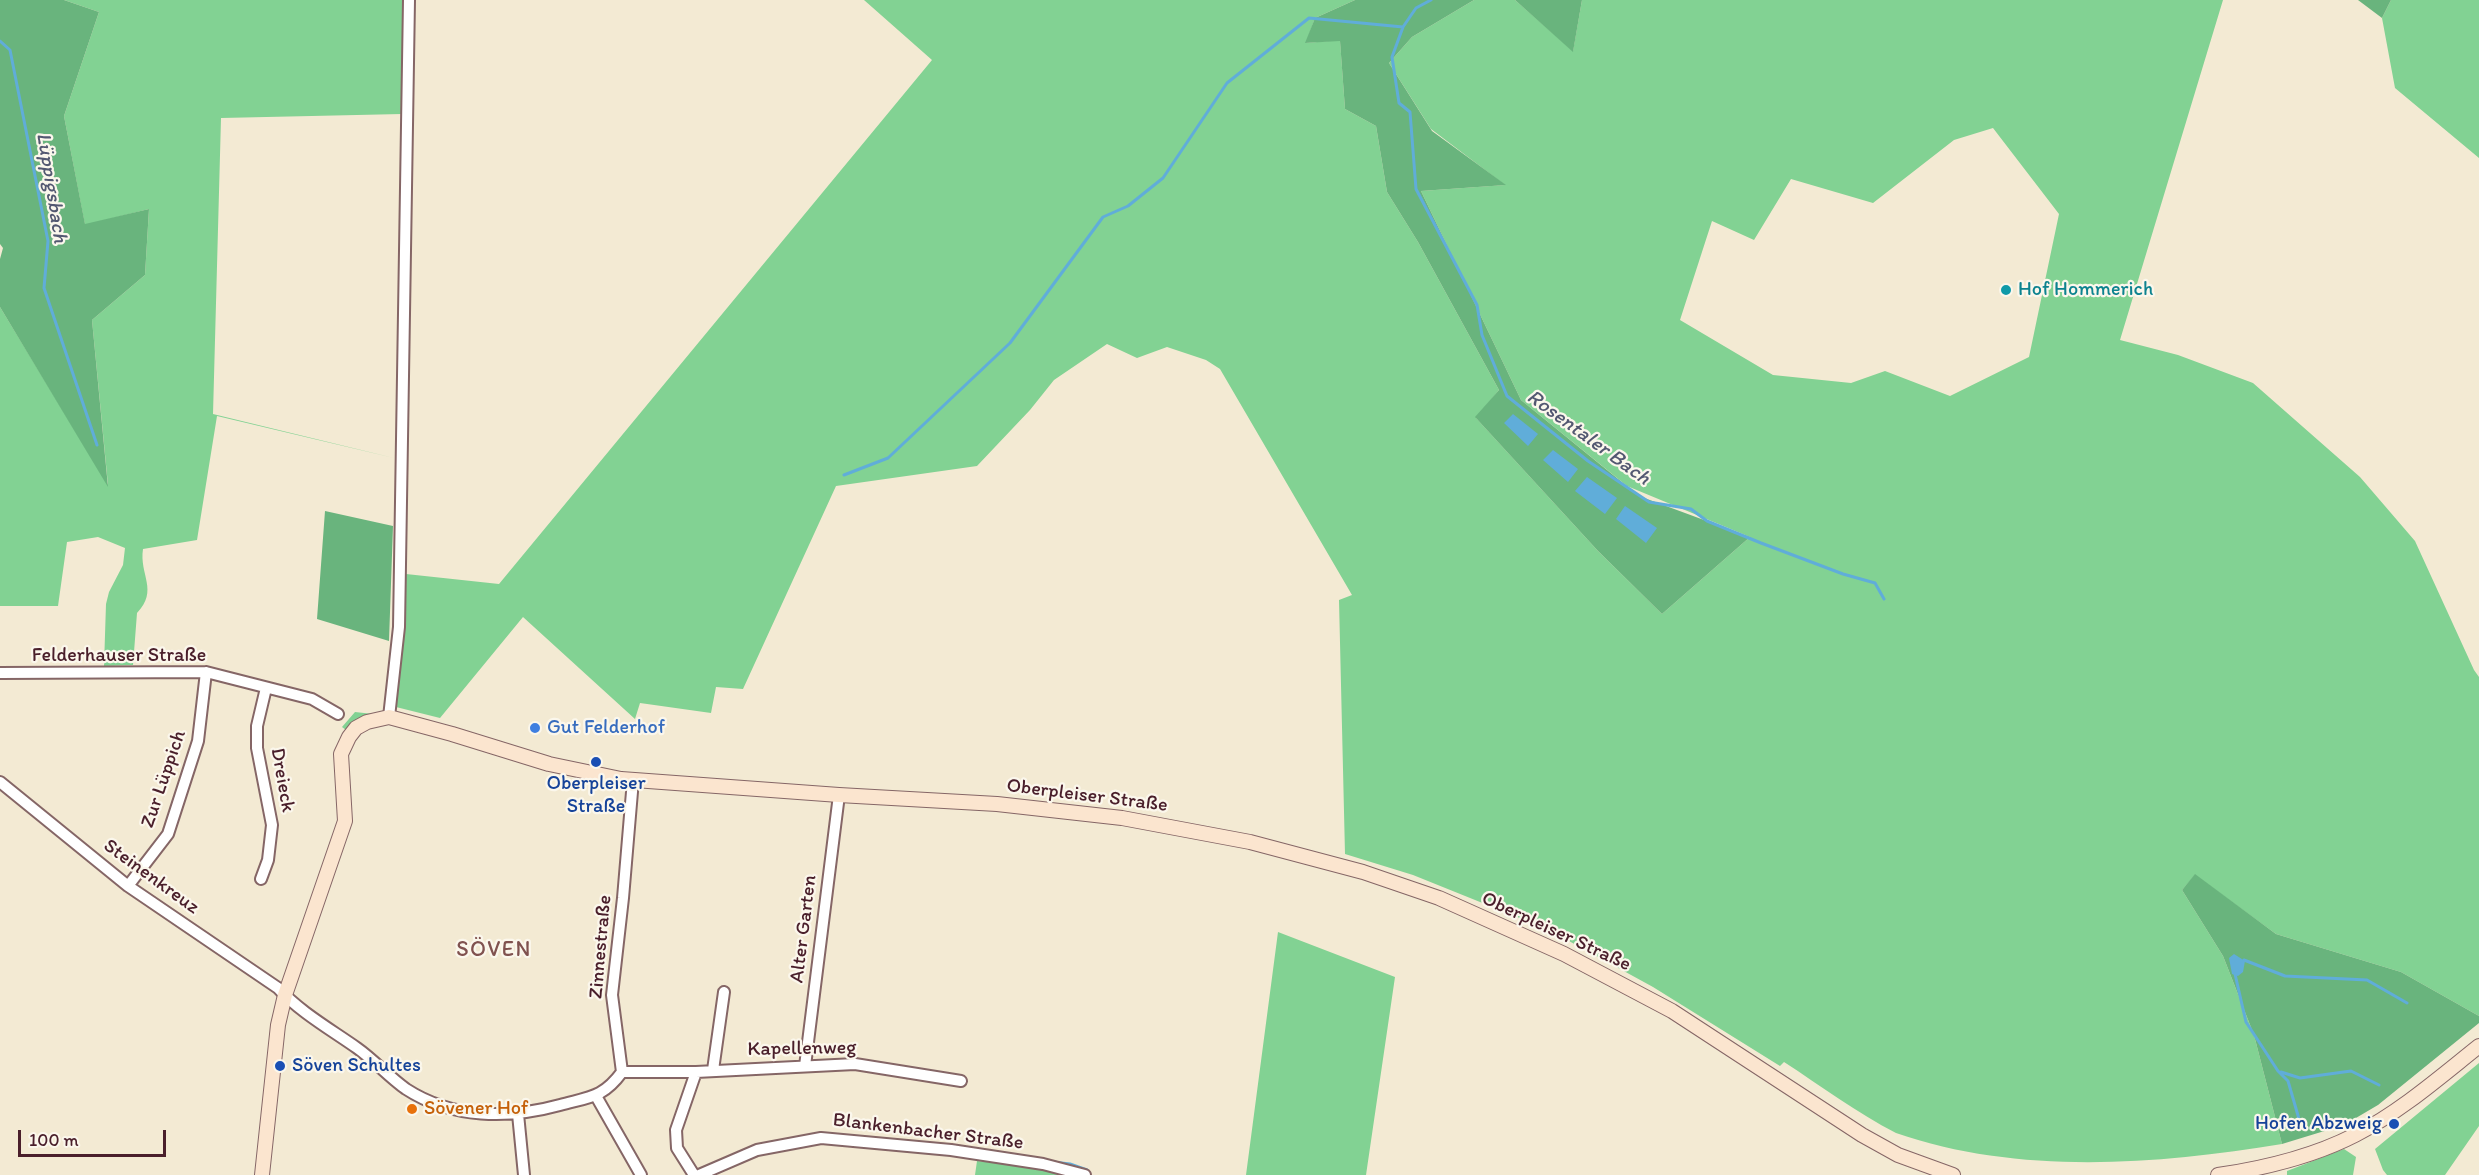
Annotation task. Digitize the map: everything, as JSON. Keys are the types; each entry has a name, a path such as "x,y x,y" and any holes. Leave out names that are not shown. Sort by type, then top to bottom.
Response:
{"main road":[{"name":"Oberpleiser Straße","path":"389,717 549,764 633,780 997,804 1187,828 1286,850 1411,888 1563,954 1662,1006 1898,1155 1953,1175"},
{"path":"262,1175 278,1025 285,995 345,821 341,754 356,728 367,722 389,717"},
{"path":"2218,1175 2256,1169 2294,1159 2355,1135 2406,1102 2479,1046"}],"street":[{"path":"389,717 399,627 409,0"},
{"name":"Felderhauser Straße","path":"0,673 206,672 312,699 338,714"},
{"name":"Zur Lüppich","path":"128,886 168,834 198,741 206,672"},
{"name":"Dreieck","path":"261,879 268,860 272,825 257,748 257,726 266,688"},
{"name":"Zinnestraße","path":"622,1072 612,995 633,780"},
{"name":"Steinenkreuz","path":"0,782 128,886 285,995"},
{"name":"Alter Garten","path":"805,1066 838,795"},
{"path":"713,1070 724,992"},
{"path":"285,995 369,1056 404,1088 429,1102 444,1107 477,1114 518,1114 546,1109 596,1095 611,1087 622,1072"},
{"name":"Kapellenweg","path":"622,1072 696,1072 855,1064 961,1081"},
{"name":"Blankenbacher Straße","path":"696,1072 676,1130 677,1148 697,1175 757,1149 821,1138 951,1150 1043,1164 1085,1175"},
{"path":"596,1095 640,1175"},
{"path":"518,1114 525,1175"}],"green space":[{"path":"0,0 64,0 99,12 64,116 85,224 149,209 145,275 92,320 108,487 0,307 0,259 3,248 0,244"},
{"path":"64,0 402,0 402,114 221,118 213,414 394,458 217,416 197,540 143,549 142,558 148,589 147,597 137,613 133,665 104,666 106,604 109,592 123,565 125,548 98,537 67,542 58,606 0,606 0,307 108,485 92,320 145,275 149,209 85,225 64,116 99,12"},
{"path":"864,0 1355,0 1315,18 1306,43 1340,40 1345,109 1376,126 1387,192 1418,242 1499,390 1476,418 1598,551 1662,614 1750,537 1627,486 1521,400 1421,191 1505,185 1431,129 1389,63 1412,37 1474,0 1515,0 1573,51 1582,0 2223,0 2120,340 2178,355 2253,383 2360,477 2415,541 2479,677 2479,1016 2401,972 2276,934 2195,875 2182,890 2223,956 2254,1035 2282,1144 2136,1161 2086,1162 1989,1155 1942,1146 1896,1133 1853,1108 1784,1062 1780,1066 1653,987 1547,929 1413,875 1345,854 1339,600 1352,595 1220,369 1206,360 1167,347 1137,358 1107,344 1054,380 1030,410 977,466 836,486 743,689 716,687 711,713 640,703 635,719 523,617 440,718 396,707 406,574 499,584 932,60","holes":["1993,128 2059,214 2029,357 1950,396 1885,371 1851,383 1773,375 1680,320 1712,221 1754,240 1791,179 1873,203 1954,140"]},
{"path":"1355,0 1474,0 1412,37 1389,63 1432,131 1506,185 1421,191 1521,400 1639,496 1750,537 1662,614 1598,551 1475,417 1499,390 1418,242 1387,192 1376,126 1345,109 1340,41 1305,43 1315,18"},
{"path":"1515,0 1582,0 1573,52"},
{"path":"2358,0 2391,0 2382,18"},
{"path":"2391,0 2479,0 2479,158 2395,88 2382,18"},
{"path":"325,511 393,526 389,641 317,619"},
{"path":"355,712 373,714 358,719 346,730 342,727"},
{"path":"2195,874 2276,934 2401,972 2479,1016 2479,1023 2378,1105 2344,1125 2282,1144 2254,1035 2223,956 2182,890"},
{"path":"1278,932 1395,977 1366,1175 1246,1175"},
{"path":"2479,1063 2479,1126 2445,1175 2387,1175 2375,1149"},
{"path":"2344,1149 2356,1157 2353,1175 2287,1175 2287,1171"},
{"path":"977,1161 1045,1168 1068,1175 975,1175"}],"water":[{"path":"1513,414 1538,434 1528,446 1504,423"},
{"path":"1553,450 1578,469 1568,482 1543,460"},
{"path":"1587,477 1617,498 1605,514 1575,491"},
{"path":"1625,506 1657,528 1646,543 1616,519"},
{"path":"2234,954 2245,961 2243,972 2238,976 2232,974 2229,958"}],"waterway":[{"name":"Rosentaler Bach","path":"1431,0 1416,8 1403,27 1392,57 1399,103 1410,112 1416,189 1477,305 1482,335 1507,396 1588,461 1649,502 1691,509 1707,521 1761,543 1843,574 1875,583 1884,599"},
{"path":"844,475 888,458 1010,343 1103,217 1128,206 1163,178 1227,83 1309,18 1403,27"},
{"name":"Lüppigsbach","path":"0,41 10,50 48,241 44,288 97,445"},
{"path":"2244,960 2285,976 2367,980 2407,1003"},
{"path":"2235,974 2246,1022 2278,1071 2288,1081 2299,1119"},
{"path":"2281,1072 2300,1078 2351,1071 2379,1085"},
{"path":"1053,1162 1070,1164 1087,1170"}],"place":[{"name":"Hof Hommerich","path":"2006,290"},
{"name":"Gut Felderhof","path":"535,728"},
{"name":"Oberpleiser Straße","path":"596,762"},
{"name":"Söven Schultes","path":"280,1066"},
{"name":"Sövener Hof","path":"412,1109"},
{"name":"Hofen Abzweig","path":"2394,1124"}],"district":[{"name":"SÖVEN","path":"494,950"}]}
